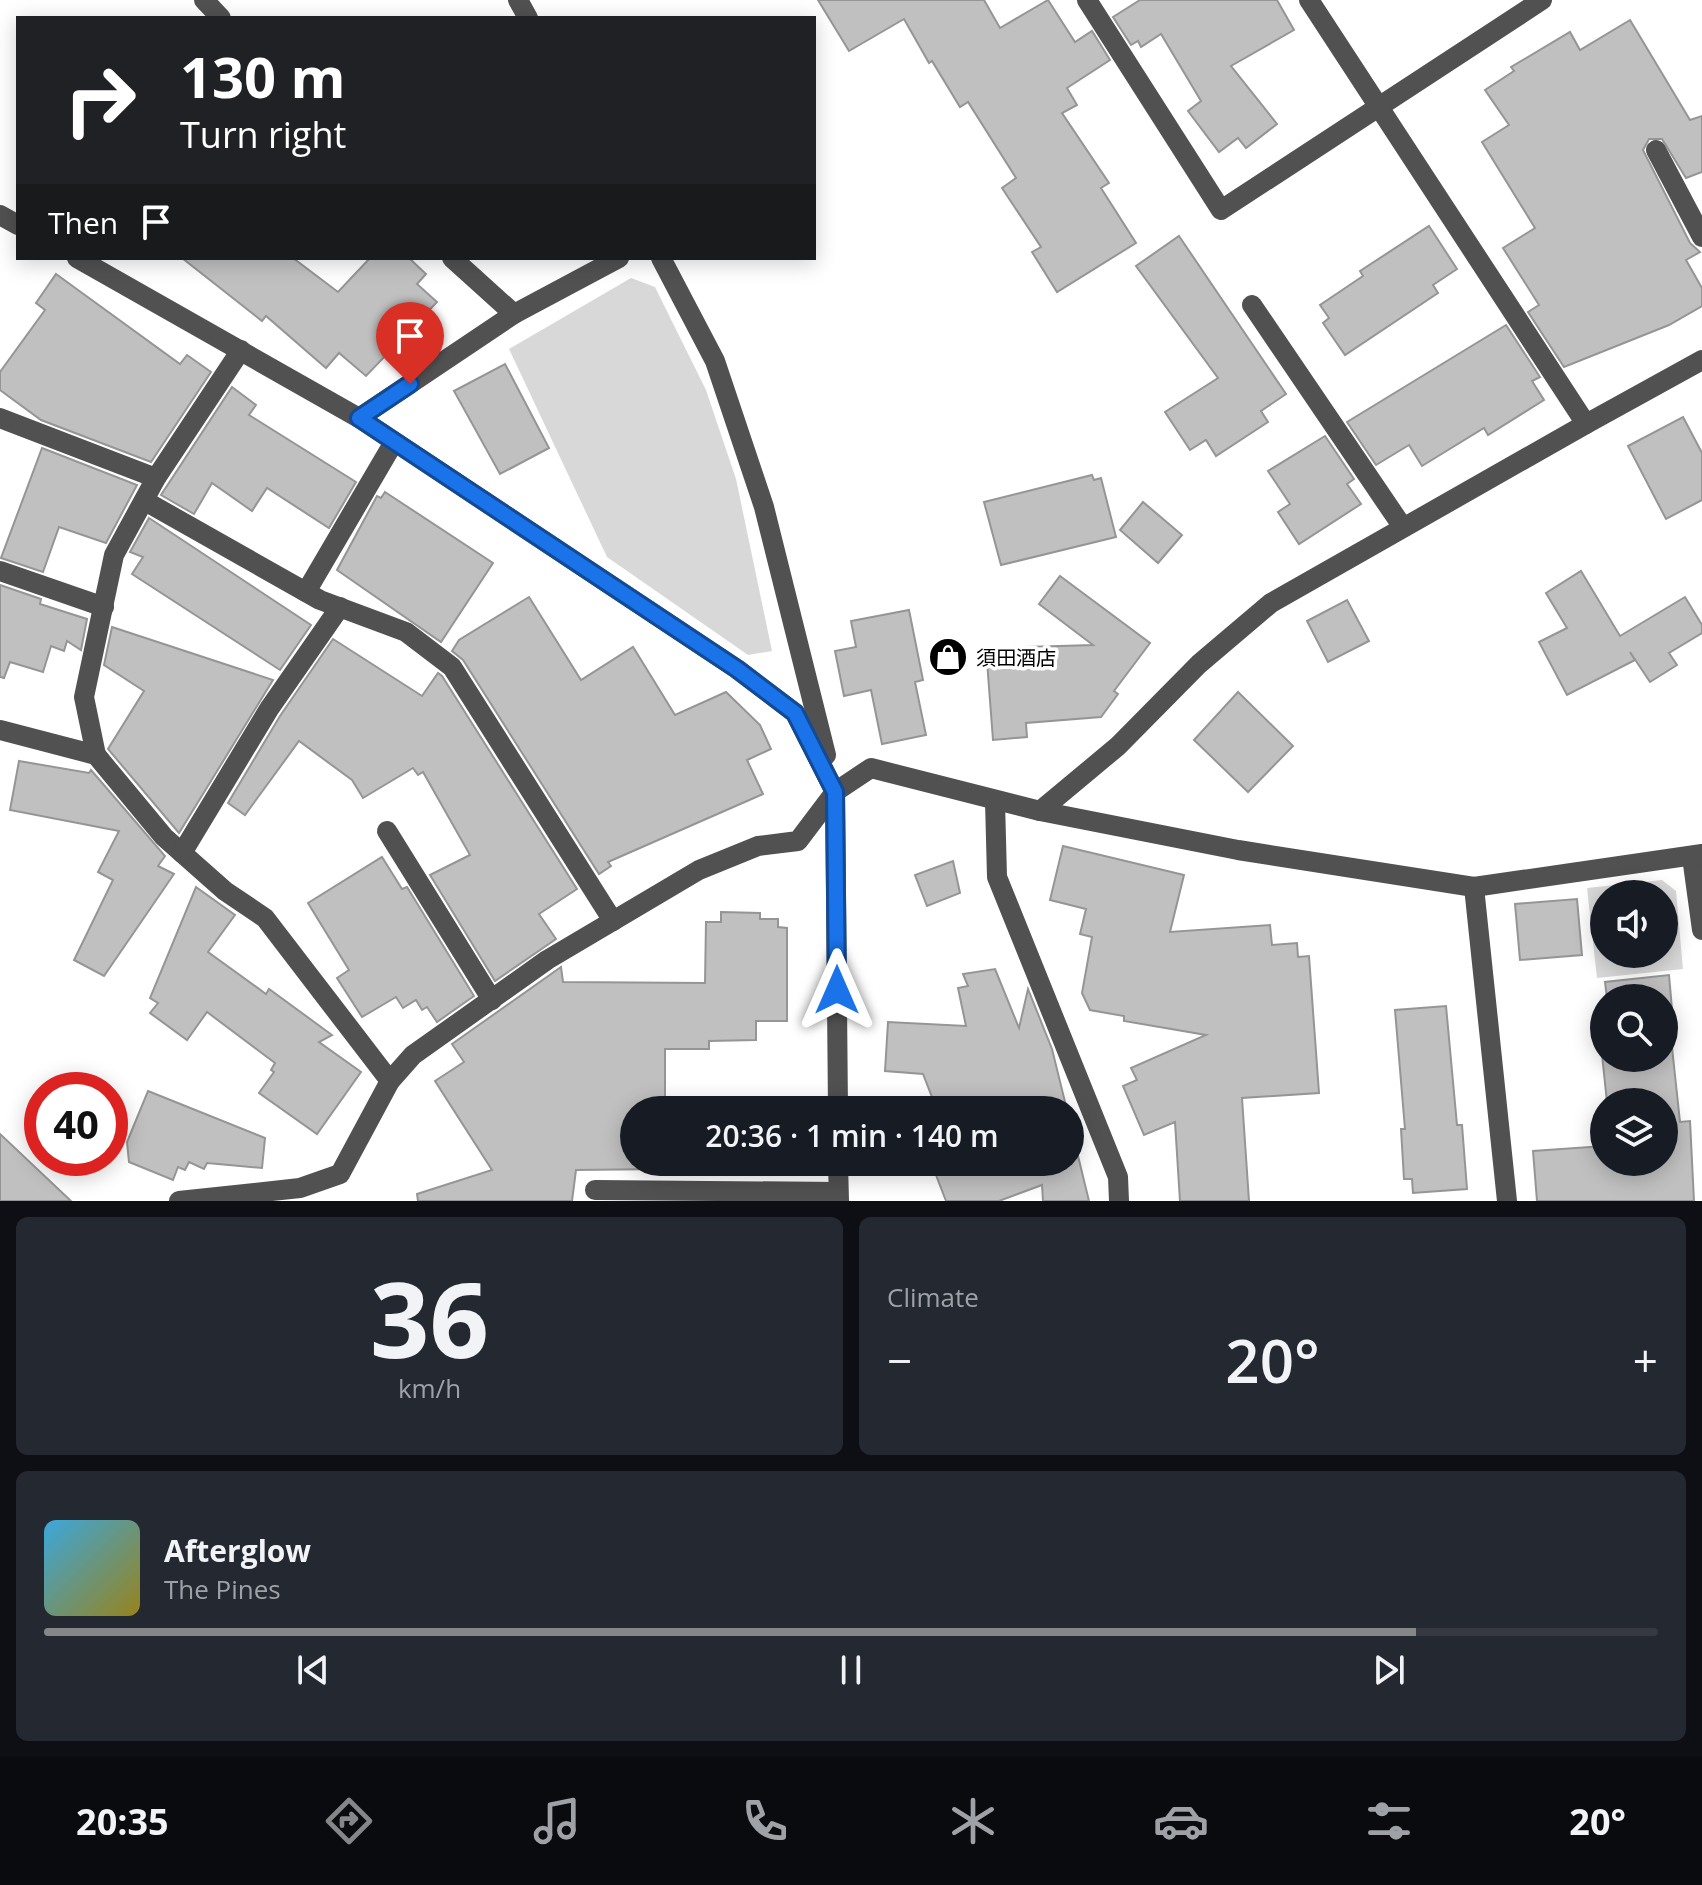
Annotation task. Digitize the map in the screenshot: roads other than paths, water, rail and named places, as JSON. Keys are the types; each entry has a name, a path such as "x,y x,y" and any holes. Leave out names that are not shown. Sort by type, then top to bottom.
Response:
{"street":[{"path":"204,0 219,16"},
{"path":"1087,0 1221,210 1542,0"},
{"path":"1309,0 1586,424"},
{"path":"1656,150 1702,237"},
{"path":"81,260 359,418 737,669 795,713 835,792"},
{"path":"454,260 514,314"},
{"path":"359,418 514,314 615,260"},
{"path":"662,260 715,361 764,507 835,792 838,1096"},
{"path":"1252,305 1402,526"},
{"path":"241,350 156,478 114,555 84,697 96,755 182,853 225,891 265,918 390,1081"},
{"path":"1040,811 1118,746 1199,664 1271,603 1402,526 1702,360"},
{"path":"0,418 156,478"},
{"path":"306,592 394,442"},
{"path":"145,501 306,592 406,632 452,667 613,921"},
{"path":"0,571 104,607"},
{"path":"182,853 269,709 340,607"},
{"path":"0,730 96,755"},
{"path":"179,1201 300,1188 340,1174 390,1081 413,1055 547,960 699,870 758,846 798,841 835,792 871,768 1040,811 1238,850 1474,887 1697,856 1702,930"},
{"path":"995,801 997,877 1118,1177 1119,1201"},
{"path":"387,831 492,1000"},
{"path":"1474,887 1507,1201"},
{"path":"595,1190 838,1197 838,1176"}],"place":[{"name":"須田酒店","path":"948,657"}]}
